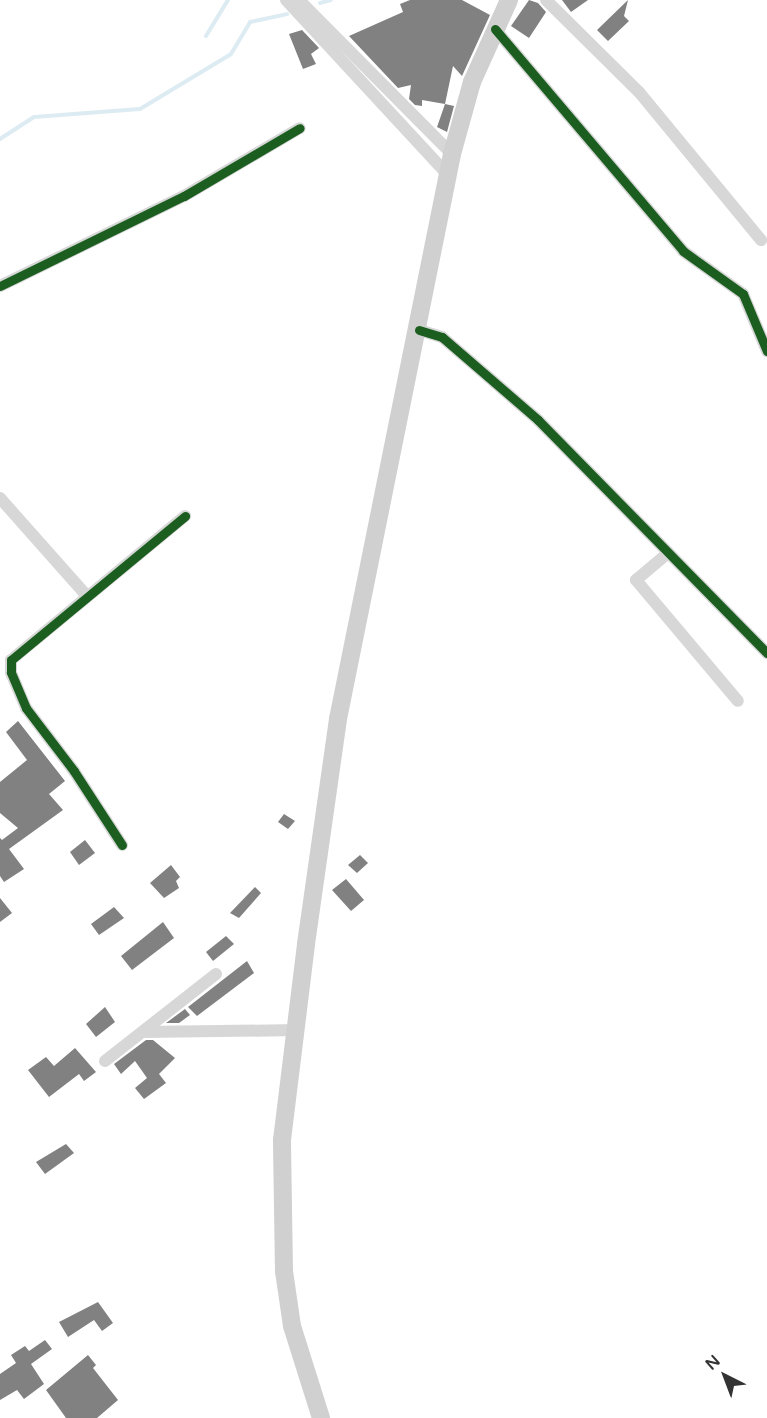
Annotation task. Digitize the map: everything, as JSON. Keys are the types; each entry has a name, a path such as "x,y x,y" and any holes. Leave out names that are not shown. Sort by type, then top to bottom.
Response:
{"main road":[{"path":"321,1418 292,1326 284,1271 282,1140 338,719 419,330 452,154 472,82 509,0"}],"street":[{"path":"286,0 449,176"},
{"path":"299,0 452,154"},
{"path":"546,0 639,92 761,240"},
{"path":"495,29 683,251 743,294 767,351"},
{"path":"0,285 183,196 300,128"},
{"path":"419,330 442,337 538,420 767,653"},
{"path":"0,498 87,596"},
{"path":"122,846 74,771 26,708 11,672 11,660 185,516"},
{"path":"669,553 636,580 738,701"},
{"path":"105,1062 216,974"},
{"path":"143,1032 297,1030"}],"building":[{"path":"410,0 462,0 490,15 462,76 453,66 445,104 422,100 422,106 415,105 409,99 411,85 398,88 349,36 403,12 400,4"},
{"path":"529,0 538,3 546,12 529,38 511,26"},
{"path":"562,0 588,0 571,12"},
{"path":"628,0 624,16 629,21 608,41 597,30"},
{"path":"302,30 319,48 311,54 316,64 303,69 289,34"},
{"path":"445,104 454,106 447,132 437,127"},
{"path":"18,721 65,781 49,794 63,810 9,849 24,869 4,882 0,876 0,838 2,840 18,828 0,813 0,782 27,760 6,732"},
{"path":"284,814 295,821 288,829 278,822"},
{"path":"85,840 95,853 79,865 70,852"},
{"path":"360,855 368,863 357,873 348,865"},
{"path":"171,865 180,877 176,881 179,888 164,898 150,883"},
{"path":"346,879 364,900 351,911 332,890"},
{"path":"255,887 261,893 239,918 230,913"},
{"path":"0,898 12,913 0,922"},
{"path":"114,907 124,918 99,935 91,924"},
{"path":"163,922 174,938 132,970 121,956"},
{"path":"226,936 234,944 213,961 206,952"},
{"path":"247,961 254,973 197,1016 188,1007"},
{"path":"105,1007 115,1022 96,1037 86,1024"},
{"path":"185,1009 190,1015 179,1023 166,1023"},
{"path":"146,1040 153,1040 175,1058 159,1074 166,1083 144,1099 135,1088 147,1078 135,1061 121,1074 114,1064"},
{"path":"75,1048 96,1072 84,1081 79,1074 49,1097 28,1070 46,1057 54,1066"},
{"path":"66,1144 74,1153 45,1174 36,1162"},
{"path":"98,1302 113,1323 102,1331 94,1320 68,1337 59,1322"},
{"path":"45,1340 52,1349 31,1364 44,1384 24,1399 17,1390 0,1400 0,1374 16,1363 11,1355 25,1346 29,1351"},
{"path":"88,1355 96,1365 93,1368 118,1400 97,1418 66,1418 46,1390"}],"waterway":[{"path":"206,36 228,0"},
{"path":"320,3 331,0"},
{"path":"0,139 34,117 140,109 231,54 250,22 287,14"}],"cycle path":[{"path":"495,29 683,251 743,294 767,351"},
{"path":"0,286 184,196 300,128"},
{"path":"419,330 442,337 538,420 767,653"},
{"path":"122,845 74,771 26,708 11,672 11,660 185,516"}]}
